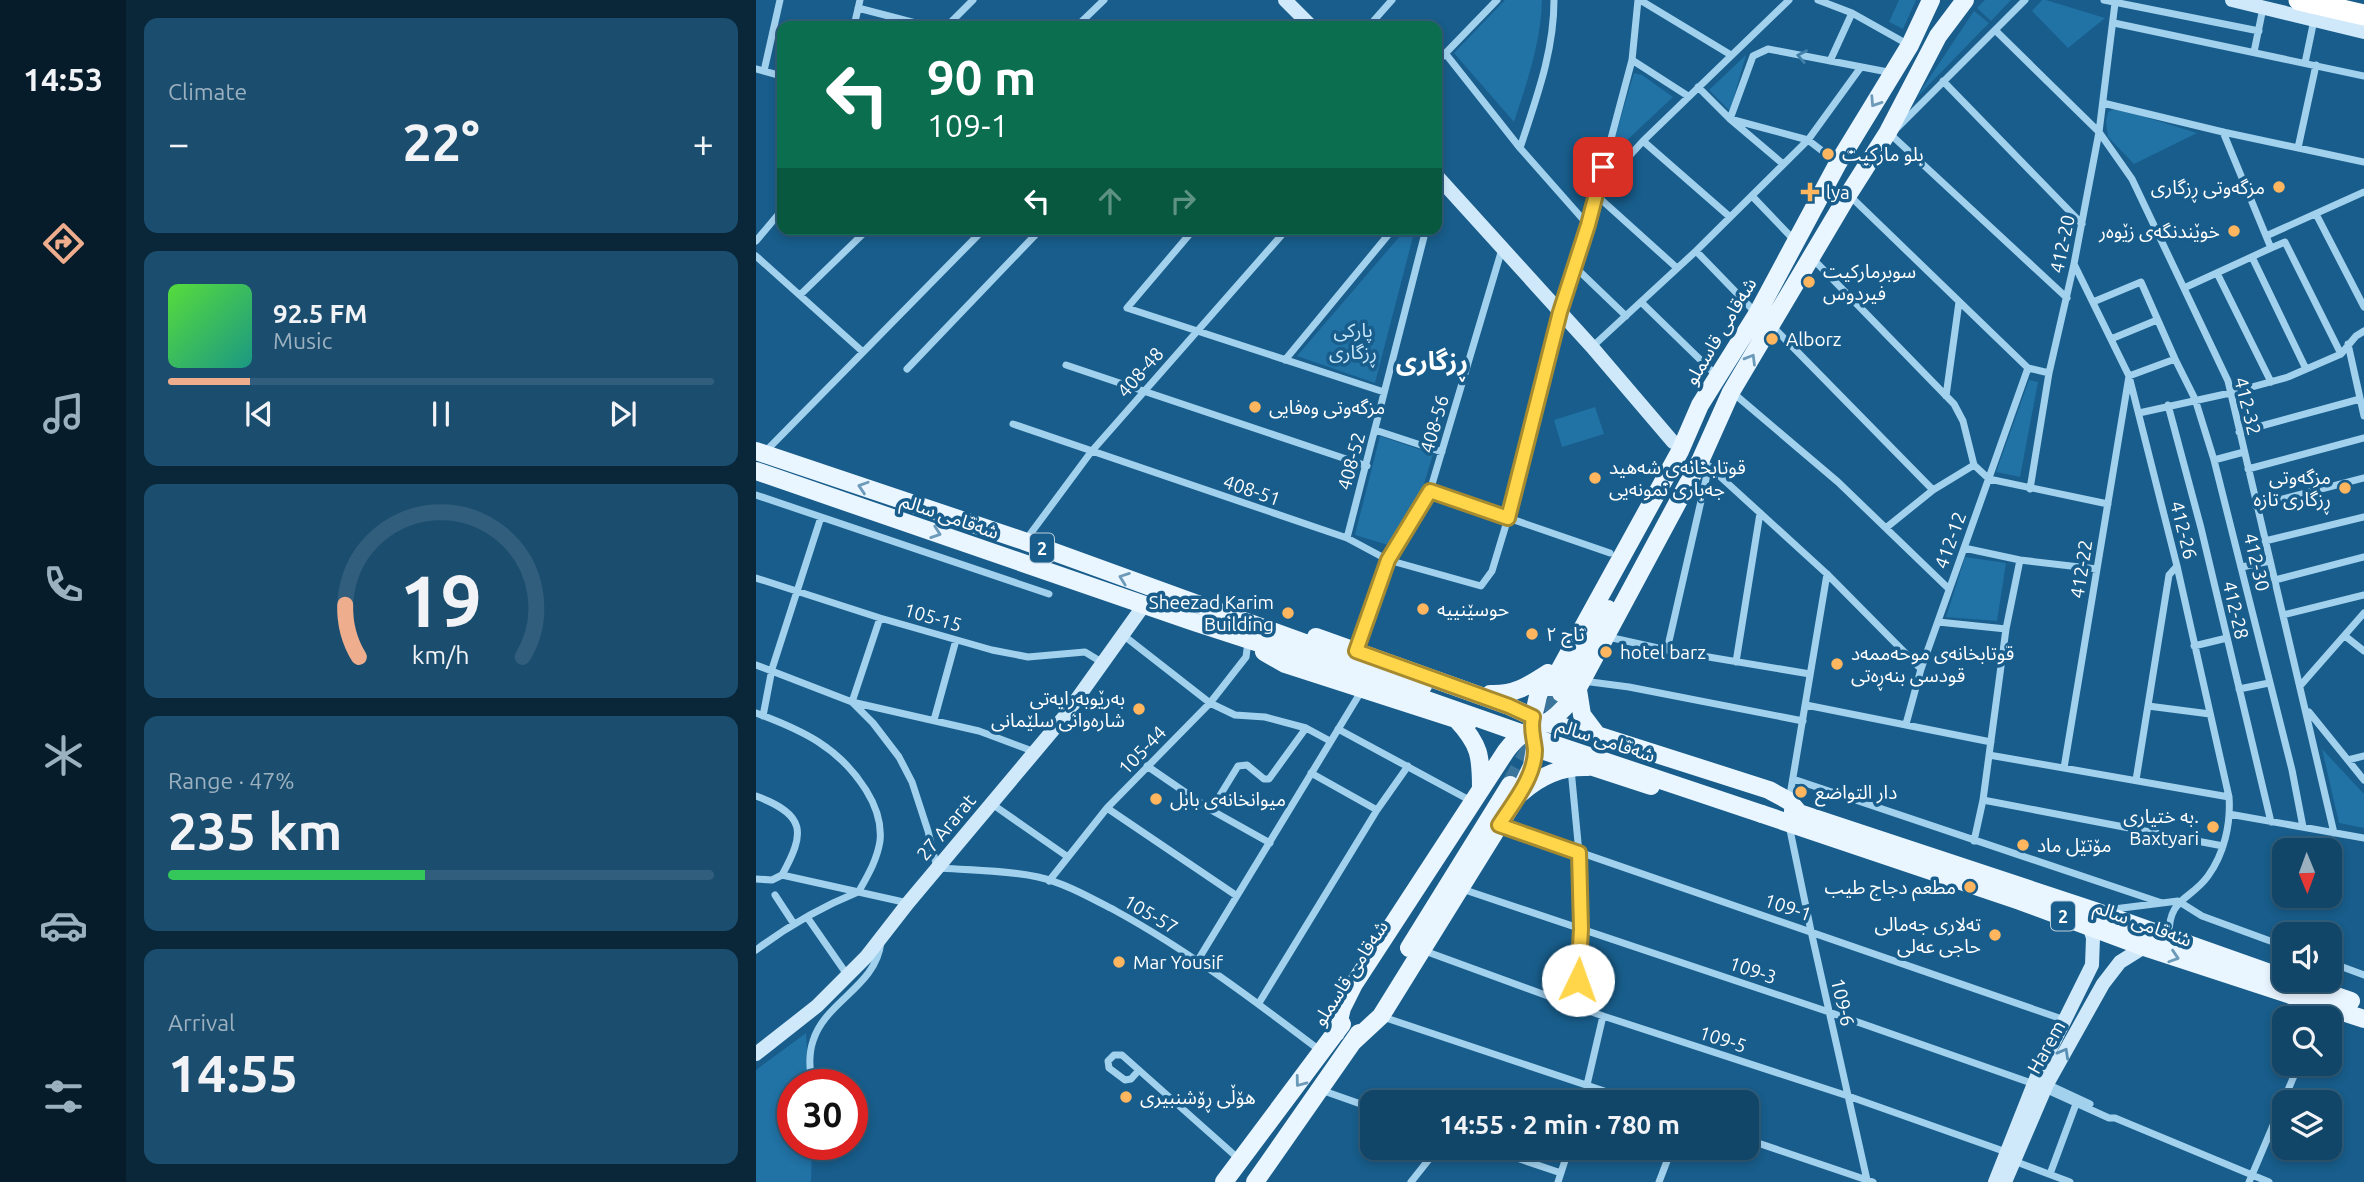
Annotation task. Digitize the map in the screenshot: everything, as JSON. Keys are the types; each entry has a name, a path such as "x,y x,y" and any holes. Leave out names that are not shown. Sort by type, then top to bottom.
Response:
{"highway":[{"path":"2299,0 2364,15"}],"main road":[{"name":"شەقامی قاسملو","path":"1560,690 1680,451 1700,405 1756,314 1838,163 1910,45 1931,0"},
{"path":"1336,1033 1342,1008 1354,984 1477,796 1522,732 1606,637 1705,463 1731,392 1848,195 1889,133 1926,56 1965,0"},
{"path":"1910,45 1926,56"},
{"path":"1560,690 1610,553 1673,442 1700,405"},
{"path":"1532,766 1530,760 1520,751 1522,732 1560,690 1686,467 1720,419"},
{"name":"شەقامی سالم","path":"760,452 1024,541 1249,631 1539,727 1763,808 1837,838 2092,918 2169,938 2272,974"},
{"name":"شەقامی سالم","path":"756,471 1194,622 1249,631"},
{"path":"1522,732 1457,720 1285,664 1263,651 1249,631 1267,623 1292,629 1509,706 1514,711 1515,721 1510,730 1522,732 1570,727 1769,790 1794,807"},
{"path":"1470,692 1499,695 1527,688 1560,690 1597,735"},
{"path":"1509,706 1522,732 1535,748 1566,762 1596,768 1790,830 1837,838"},
{"path":"1457,720 1478,747 1481,763 1477,796"},
{"path":"1566,762 1557,748 1556,740 1562,731 1570,727"},
{"path":"1353,1042 1381,1016 1461,888 1499,825 1509,786 1532,766 1535,748"},
{"path":"1509,786 1542,777 1566,762"},
{"name":"شەقامی قاسملو","path":"1224,1182 1336,1033 1509,786"},
{"name":"شەقامی قاسملو","path":"1255,1182 1353,1042 1509,786"},
{"name":"شەقامی سالم","path":"1763,808 1794,807 2092,918 2144,947 2323,1008 2364,1019"},
{"path":"2324,992 2364,1006"}],"street":[{"path":"777,75 760,70 780,0"},
{"path":"952,21 973,0"},
{"path":"1082,21 1104,0"},
{"path":"1373,21 1392,0"},
{"path":"1442,56 1496,0"},
{"path":"1520,148 1549,51 1554,0"},
{"path":"1508,518 1560,312 1588,225 1632,60 1639,0 1731,55"},
{"path":"1595,194 1698,86 1789,0"},
{"path":"1818,0 1852,13 1910,45"},
{"path":"2025,0 1889,133 2067,298"},
{"path":"2104,0 2259,31"},
{"path":"2232,0 2364,32"},
{"path":"1290,2 1307,21"},
{"name":"412-20","path":"2030,489 2049,373 2067,298 2099,132 2115,3"},
{"path":"859,4 912,21"},
{"path":"2254,51 2263,8"},
{"path":"1830,61 1852,13"},
{"path":"2305,63 2314,20"},
{"path":"2114,23 2364,76"},
{"name":"412-32","path":"1995,30 2099,132 2132,179 2228,381 2334,833"},
{"path":"1730,119 1753,56 1768,49 1893,73"},
{"path":"1445,53 1520,148 1588,225"},
{"path":"1632,60 1688,96"},
{"path":"2298,148 2316,65"},
{"path":"1592,346 1696,251 1808,140 1861,67"},
{"path":"1943,81 2082,224"},
{"path":"1698,86 1730,119 1783,164"},
{"path":"2103,103 2364,162"},
{"path":"1730,119 1808,140 1838,163"},
{"path":"2223,132 2271,248"},
{"path":"1643,141 1730,217"},
{"path":"1442,186 1592,346 1673,442"},
{"path":"2266,236 2364,192"},
{"path":"1595,194 1677,268"},
{"path":"1848,195 2028,368 2049,373"},
{"path":"1752,196 1796,242"},
{"path":"2316,214 2364,307"},
{"path":"756,241 777,216"},
{"path":"2280,230 2341,354"},
{"path":"800,295 862,235"},
{"path":"760,452 978,235"},
{"path":"1030,235 1033,238"},
{"path":"907,369 1036,235"},
{"path":"1189,235 1128,308 1384,392"},
{"name":"408-48","path":"1024,541 1091,452 1282,235"},
{"path":"1285,360 1388,235"},
{"name":"408-52","path":"1347,538 1424,235"},
{"path":"2184,288 2285,242"},
{"name":"408-56","path":"1356,651 1388,560 1430,491 1502,248"},
{"path":"1696,251 1756,314"},
{"path":"756,257 863,352"},
{"path":"1811,257 1960,411 1974,465 1989,479 2108,504"},
{"path":"2252,257 2306,369"},
{"name":"412-26","path":"2074,264 2129,376 2229,797 2223,846 2208,876 2178,901"},
{"path":"1575,267 1626,316"},
{"path":"2217,273 2271,382"},
{"name":"412-30","path":"2093,302 2141,282 2195,399 2242,567 2292,770 2303,827"},
{"path":"1641,302 1718,378"},
{"path":"1946,396 1959,302"},
{"path":"2111,340 2157,320"},
{"path":"1771,325 1933,490"},
{"path":"2139,413 2271,382 2341,354 2356,336 2364,331"},
{"path":"2356,336 2364,343"},
{"path":"2348,344 2364,416"},
{"path":"2129,376 2175,359"},
{"path":"1066,365 1367,466"},
{"name":"412-12","path":"1906,724 1949,589 2028,368"},
{"name":"412-22","path":"2064,768 2129,376"},
{"path":"1731,392 1838,482 1949,589"},
{"path":"2239,432 2360,399"},
{"name":"412-28","path":"2168,405 2201,528 2270,822"},
{"name":"408-51","path":"1013,424 1347,538 1388,560 1481,586 1492,571 1508,518"},
{"path":"1375,430 1442,452"},
{"path":"2248,469 2364,438"},
{"path":"2214,460 2244,452"},
{"path":"1705,463 1828,574 1922,669"},
{"path":"1667,650 1705,463"},
{"path":"1887,527 1933,490 1974,465"},
{"path":"2256,506 2364,478"},
{"path":"1430,491 1610,553"},
{"path":"756,495 1049,594"},
{"path":"1736,662 1760,513"},
{"path":"756,950 794,924 859,891 874,862 880,839 878,815 870,797 852,771 828,747 759,715 821,517"},
{"path":"2265,541 2364,517"},
{"path":"1964,548 2020,560 2097,569"},
{"path":"2274,580 2364,557"},
{"path":"1974,841 1983,800 2006,629 2020,560"},
{"path":"2242,567 2270,561"},
{"path":"2136,780 2169,575 2176,566"},
{"path":"1794,807 1793,779 1828,574"},
{"name":"105-15","path":"756,578 956,640 1028,657 1085,652 1103,663"},
{"path":"2283,615 2364,595"},
{"name":"27 Ararat","path":"756,1054 817,1006 881,938 908,902 1035,752 1144,605"},
{"path":"2300,686 2364,614"},
{"path":"852,702 880,618"},
{"path":"1938,622 2006,629"},
{"name":"105-44","path":"1049,881 1107,808 1210,703 1247,657 1249,631"},
{"path":"1123,635 1210,703 1235,715 1265,717 1306,728 1331,741"},
{"path":"2345,636 2364,651"},
{"path":"1606,637 1810,674"},
{"path":"2194,646 2227,638"},
{"path":"934,720 956,640"},
{"path":"756,664 852,702 979,731 1035,752"},
{"path":"2239,689 2269,683"},
{"path":"1560,690 1629,687 1803,721"},
{"path":"1198,960 1362,690"},
{"path":"852,702 891,745 906,769 917,795 937,868"},
{"path":"1806,705 1991,742"},
{"path":"2148,705 2210,714"},
{"path":"2306,709 2364,780"},
{"path":"1211,810 1238,766 1247,765 1264,779 1269,779 1306,728"},
{"path":"1338,729 1408,766 1477,796"},
{"path":"1989,755 2229,797"},
{"path":"2348,760 2364,756"},
{"path":"1566,762 1579,853 1581,929 1577,1005"},
{"path":"1147,766 1211,810 1270,844"},
{"path":"1259,1003 1377,810 1408,766"},
{"path":"1311,773 1377,810"},
{"path":"1793,779 2162,903"},
{"path":"756,796 789,815 798,829 797,847 782,876"},
{"path":"1983,800 2223,846"},
{"path":"991,803 1068,858"},
{"path":"1107,808 1237,897"},
{"path":"2229,814 2364,838"},
{"name":"109-1","path":"1499,825 2066,1021"},
{"name":"109-6","path":"1790,830 1848,1096 1870,1181"},
{"name":"105-57","path":"937,868 1039,877 1081,892 1139,923 1198,960 1322,1052"},
{"path":"756,879 772,880 782,876 908,902"},
{"name":"109-3","path":"1461,888 2041,1083"},
{"path":"775,895 794,924"},
{"path":"2169,938 2169,923 2178,901"},
{"path":"2041,1083 2092,965 2092,918 2178,901 2202,916 2272,942"},
{"path":"807,917 848,976"},
{"path":"811,1069 810,1055 816,1032 826,1016 867,975 879,955 881,938"},
{"name":"Harem","path":"2006,1182 2012,1156 2041,1083 2111,972 2120,962 2144,947"},
{"name":"109-5","path":"1421,950 1603,1016 1848,1096 2012,1156 2070,1182"},
{"path":"2342,967 2364,975"},
{"path":"1381,1016 1597,1090"},
{"path":"1586,1090 1603,1016"},
{"path":"1139,1070 1240,1161"},
{"path":"2251,1179 2294,1076"},
{"path":"2041,1083 2076,1104 2115,1118"},
{"path":"2041,1083 2251,1179 2269,1182"},
{"path":"1321,1090 1360,1104"},
{"path":"2050,1174 2076,1104"},
{"path":"1759,1143 1870,1181"},
{"name":"Harem","path":"1995,1182 2012,1156"},
{"path":"1411,1182 1428,1160"},
{"path":"1523,1160 1561,1173"},
{"path":"1558,1182 1565,1160"},
{"path":"1658,1182 1667,1160"}],"green space":[{"path":"1505,0 1542,0 1536,47 1514,122 1454,53"},
{"path":"1899,0 1916,0 1903,29 1889,22"},
{"path":"1985,0 2011,0 1991,21 1977,8"},
{"path":"2042,0 2105,18 2068,48 2032,11"},
{"path":"1974,11 1989,23 1916,98"},
{"path":"1746,55 1730,111 1709,90"},
{"path":"1634,73 1642,75 1673,97 1609,157"},
{"path":"2116,108 2197,133 2134,164 2108,137 2108,112"},
{"name":"پارکی ڕزگاری","path":"1401,235 1413,235 1375,383 1297,356"},
{"path":"2029,380 2038,382 2020,477 1996,472"},
{"path":"1595,407 1604,434 1562,447 1554,420"},
{"path":"1380,436 1433,454 1422,491 1388,545 1355,535"},
{"path":"1965,557 2006,563 1997,621 1946,617"},
{"path":"2322,749 2364,794 2364,828 2339,823"},
{"path":"806,1033 808,1069 777,1069 777,1160 812,1160 811,1182 756,1182 756,1070"}],"tunnel":[{"path":"1510,785 1561,693"}],"place":[{"name":"بلو ماركيت","path":"1828,154"},
{"name":"مزگەوتی ڕزگاری","path":"2279,187"},
{"name":"lya","path":"1810,192"},
{"name":"خوێندنگەی زێوەر","path":"2234,231"},
{"name":"سوبرمارکیت فیردوس","path":"1809,282"},
{"name":"Alborz","path":"1772,339"},
{"name":"مزگەوتی وەفایی","path":"1255,407"},
{"name":"قوتابخانەی شەهید جەباری نمونەیی","path":"1595,478"},
{"name":"مزگەوتی ڕزگاری تازە","path":"2345,488"},
{"name":"حوسێنییە","path":"1423,609"},
{"name":"Sheezad Karim Building","path":"1288,613"},
{"name":"تاج ٢","path":"1532,634"},
{"name":"hotel barz","path":"1606,652"},
{"name":"قوتابخانەی موحەممەد قودسی بنەڕەتی","path":"1837,664"},
{"name":"بەڕێوبەرایەتی شارەوانی سلێمانی","path":"1139,709"},
{"name":"دار التواضع","path":"1801,792"},
{"name":"میوانخانەی بابل","path":"1156,799"},
{"name":"به ختیاری. Baxtyari","path":"2213,827"},
{"name":"مۆتێل ماد","path":"2023,845"},
{"name":"مطعم دجاج طيب","path":"1970,887"},
{"name":"تەلاری جەمالی حاجی عەلی","path":"1995,935"},
{"name":"Mar Yousif","path":"1119,962"},
{"name":"هۆڵی ڕۆشنبیری","path":"1126,1097"}],"district":[{"name":"ڕزگاری","path":"1432,360"}],"route":[{"path":"1578,980 1581,929 1579,853 1499,825 1532,766 1535,748 1532,735 1533,717 1356,651 1388,560 1430,491 1508,518 1560,312 1588,225 1603,167"}]}
